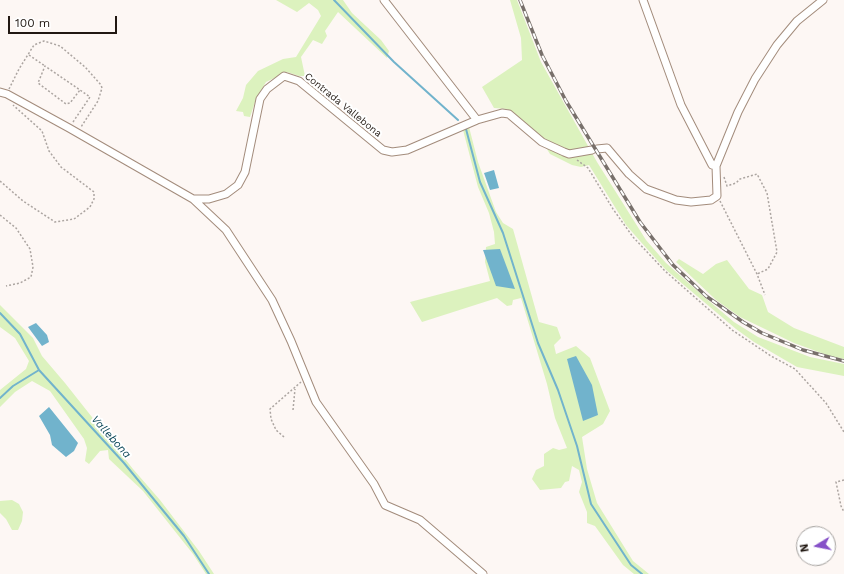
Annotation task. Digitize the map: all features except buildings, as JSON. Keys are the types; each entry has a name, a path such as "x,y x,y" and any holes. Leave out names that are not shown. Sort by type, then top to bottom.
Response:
{"street":[{"path":"384,0 477,120"},
{"path":"643,0 681,105 712,166 716,166"},
{"path":"569,154 607,148 629,174 646,189 661,195 691,202 712,200 717,196 716,166 738,112 765,63 797,21 823,0"},
{"name":"Contrada Vallebona","path":"193,200 209,199 226,194 238,185 245,172 260,99 267,88 284,76 299,81 383,150 392,152 406,150 477,120 502,113 509,114 542,142 569,154"},
{"path":"3,93 77,132 193,200 226,230 272,300 291,341 305,379 316,402 374,484 385,506 420,520 483,574"}],"path":[{"path":"3,93 34,45 44,41 60,46 85,67 102,88 98,101 77,132"},
{"path":"28,55 90,97 69,128"},
{"path":"45,66 38,83 66,104 70,104 80,90"},
{"path":"0,181 23,201 55,222 74,220 90,207 94,199 94,192 61,168 49,151 42,131 29,118 15,109 12,104 15,99"},
{"path":"569,154 588,168 613,209 633,237 665,271 732,330 771,356 794,369 826,403 844,432"},
{"path":"724,176 727,186 736,183 740,179 757,174 767,193 777,252 768,269 756,274"},
{"path":"717,196 765,295"},
{"path":"0,215 16,228 30,249 33,267 31,277 20,283 6,286"},
{"path":"284,437 276,430 271,419 270,409 305,379"},
{"path":"293,410 295,388"},
{"path":"844,480 836,482 841,506 844,512"}],"green space":[{"path":"276,0 343,0 352,13 381,40 389,51 387,58 338,12 325,31 327,36 322,44 313,40 301,57 305,76 299,76 287,72 266,82 256,99 250,117 244,116 243,112 236,111 243,98 246,85 258,71 283,59 296,57 321,16 318,10 309,3 297,12"},
{"path":"510,0 517,0 541,62 597,162 646,240 666,263 734,322 758,337 810,357 844,364 844,376 797,367 754,342 736,329 665,269 626,225 589,165 581,167 572,165 550,154 540,138 507,109 494,108 482,87 522,60 521,38"},
{"path":"469,127 478,162 496,212 503,223 513,229 539,322 557,327 561,338 554,345 556,354 576,346 590,358 610,411 603,424 582,437 587,469 597,503 633,561 649,574 634,574 623,565 595,526 587,523 587,512 579,492 582,482 579,470 572,466 569,481 565,482 561,488 540,490 532,479 536,470 544,466 544,454 553,448 559,450 567,448 555,418 547,384 521,298 513,300 512,305 507,306 497,298 422,322 410,302 490,281 485,262 486,247 495,244 494,232 489,213 478,187 463,130"},
{"path":"679,259 703,274 716,264 727,260 749,289 762,295 768,312 794,328 844,347 844,359 827,355 794,343 740,317 716,300 676,262"},
{"path":"0,305 33,338 42,356 133,469 160,500 199,551 214,574 206,574 193,554 143,491 109,459 108,450 100,451 89,464 85,461 87,448 84,439 50,391 32,381 15,392 0,407 0,390 26,369 29,361 15,338 0,327"},
{"path":"12,500 19,504 23,512 22,521 18,530 12,530 6,519 0,513 0,501"}],"water":[{"path":"494,170 499,188 490,190 484,173"},
{"path":"500,249 515,289 496,286 483,250"},
{"path":"36,323 47,335 49,342 42,346 28,327"},
{"path":"576,356 592,385 598,415 583,421 567,359"},
{"path":"49,407 78,443 74,451 66,457 52,445 50,435 39,416"}],"waterway":[{"path":"334,0 394,62 458,120"},
{"path":"466,129 480,182 503,233 538,343 558,390 577,446 591,504 631,565 642,574"},
{"name":"Vallebona","path":"0,313 20,334 39,370 124,463 184,536 209,574"},
{"path":"0,398 13,386 39,370"}],"railway":[{"path":"520,0 542,55 566,101 640,222 673,265 706,296 743,322 762,333 803,350 844,361"}]}
